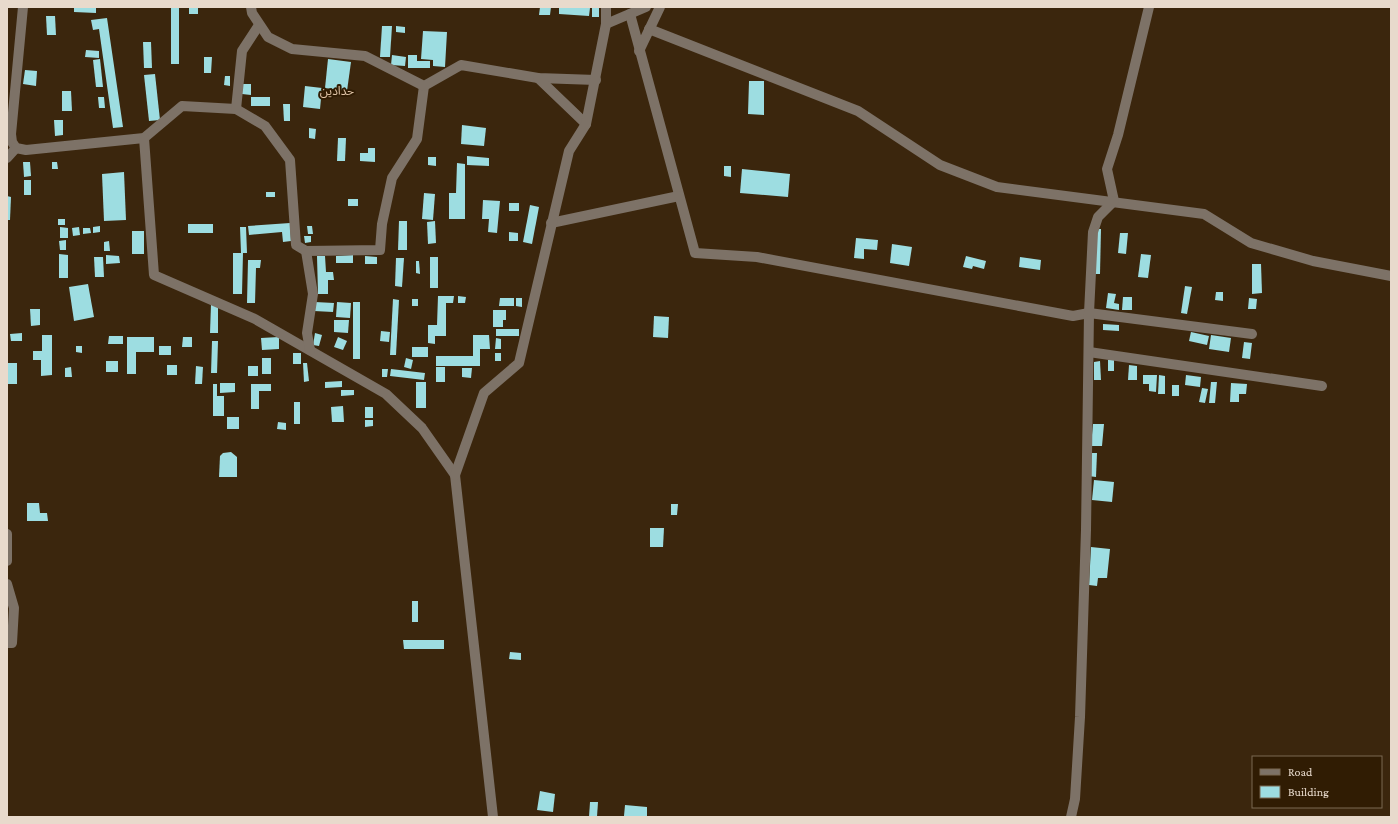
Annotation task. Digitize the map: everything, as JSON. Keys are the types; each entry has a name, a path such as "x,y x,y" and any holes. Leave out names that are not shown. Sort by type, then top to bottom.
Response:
{"street":[{"path":"23,7 11,134 12,142 16,148 26,150 144,138 182,106 236,109 265,126 290,160 296,245 306,251 380,250 382,224 392,178 417,139 424,86"},
{"path":"251,7 252,13 268,37 292,49 365,56 424,86"},
{"path":"493,817 455,475 484,393 519,363 569,151 586,124 606,24 606,7"},
{"path":"606,24 646,7"},
{"path":"639,51 660,7"},
{"path":"1114,201 1107,169 1118,135 1149,7"},
{"path":"630,14 695,253 757,257 1073,316 1089,312 1252,334"},
{"path":"236,109 242,51 260,25"},
{"path":"649,29 858,111 940,165 997,187 1114,201 1204,214 1251,243 1313,261 1391,276"},
{"path":"424,86 462,65 538,78 596,80"},
{"path":"538,78 586,124"},
{"path":"144,138 154,275 254,319 386,394 422,428 455,475"},
{"path":"7,158 16,148"},
{"path":"551,223 679,196"},
{"path":"1071,817 1075,799 1080,717 1086,530 1089,312 1093,232 1098,217 1114,201"},
{"path":"306,251 313,294 307,333 310,350"},
{"path":"1089,352 1322,386"},
{"path":"7,534 7,561"},
{"path":"7,584 14,608 12,643 7,643"}],"building":[{"path":"74,7 96,7 96,13 74,12"},
{"path":"189,7 198,7 198,14 189,14"},
{"path":"540,7 551,7 550,15 539,15"},
{"path":"559,7 590,8 589,16 559,14"},
{"path":"592,7 599,7 599,17 592,17"},
{"path":"171,8 179,8 179,64 171,64"},
{"path":"46,16 55,16 56,35 47,35"},
{"path":"107,18 123,127 113,128 99,29 93,30 91,20"},
{"path":"382,26 392,26 390,57 380,57"},
{"path":"396,26 405,27 405,33 396,32"},
{"path":"423,31 447,32 445,67 433,66 433,60 421,59"},
{"path":"143,42 151,42 152,68 144,68"},
{"path":"86,50 99,51 99,58 85,57"},
{"path":"392,55 406,57 405,66 391,65"},
{"path":"408,55 417,55 417,61 430,61 430,68 408,68"},
{"path":"204,57 212,57 211,73 204,73"},
{"path":"100,59 103,87 96,87 93,60"},
{"path":"328,59 351,62 347,91 325,88"},
{"path":"25,70 37,71 36,86 23,84"},
{"path":"155,74 160,120 149,121 144,75"},
{"path":"225,76 230,76 230,86 224,85"},
{"path":"749,81 764,81 764,115 748,114"},
{"path":"242,84 251,84 251,95 242,94"},
{"path":"305,86 322,88 320,109 303,107"},
{"path":"62,91 71,91 72,111 62,111"},
{"path":"98,97 104,97 105,108 99,108"},
{"path":"251,97 270,97 270,106 251,106"},
{"path":"283,104 290,104 290,121 284,121"},
{"path":"54,120 63,120 63,135 55,136"},
{"path":"462,125 486,128 484,146 461,144"},
{"path":"309,128 316,129 315,139 309,138"},
{"path":"338,138 346,138 345,161 337,161"},
{"path":"368,148 375,148 375,162 360,161 360,153 368,153"},
{"path":"467,156 489,158 489,166 467,165"},
{"path":"428,157 436,157 436,166 428,165"},
{"path":"23,162 30,162 31,176 24,177"},
{"path":"52,162 57,162 58,169 52,169"},
{"path":"457,163 465,164 465,219 449,219 449,193 456,193"},
{"path":"724,166 731,166 731,177 724,176"},
{"path":"742,169 790,174 788,197 740,193"},
{"path":"124,172 126,220 104,221 102,174"},
{"path":"24,180 31,180 31,195 24,195"},
{"path":"266,192 275,192 275,197 266,197"},
{"path":"424,193 435,194 433,220 422,219"},
{"path":"7,196 11,197 10,220 7,220"},
{"path":"348,199 358,199 358,206 348,206"},
{"path":"483,200 500,201 497,233 488,232 489,219 482,219"},
{"path":"509,203 519,203 519,211 509,211"},
{"path":"530,205 539,207 532,244 523,242"},
{"path":"58,219 65,219 65,225 58,225"},
{"path":"399,221 407,221 407,250 398,250"},
{"path":"435,221 436,243 428,244 427,222"},
{"path":"290,223 291,241 283,242 282,232 249,235 248,226"},
{"path":"188,224 213,224 213,233 188,233"},
{"path":"100,226 100,232 93,233 93,227"},
{"path":"307,226 312,226 313,234 308,234"},
{"path":"60,227 68,228 68,238 60,238"},
{"path":"79,227 80,235 73,236 72,228"},
{"path":"240,227 246,227 247,253 243,253 242,294 233,294 233,253 241,253"},
{"path":"83,228 90,228 91,233 83,234"},
{"path":"1095,229 1101,229 1100,274 1094,274"},
{"path":"132,231 144,231 144,254 132,254"},
{"path":"509,232 518,233 518,241 509,241"},
{"path":"1120,233 1128,233 1126,254 1118,253"},
{"path":"304,236 311,236 311,242 305,243"},
{"path":"856,238 878,240 877,250 864,249 864,259 854,258"},
{"path":"66,240 66,250 60,250 59,241"},
{"path":"109,241 110,251 104,251 104,242"},
{"path":"892,244 912,247 909,266 890,263"},
{"path":"59,254 68,255 68,278 59,278"},
{"path":"1141,254 1151,255 1148,278 1138,277"},
{"path":"106,255 119,256 120,263 106,264"},
{"path":"353,255 353,263 336,263 336,256"},
{"path":"317,256 325,256 326,272 333,272 334,280 328,280 328,294 318,294"},
{"path":"365,256 377,257 377,264 365,264"},
{"path":"966,256 986,261 984,269 973,266 972,269 963,267"},
{"path":"94,257 103,257 104,277 95,277"},
{"path":"430,257 438,257 438,288 430,288"},
{"path":"1020,257 1041,260 1040,270 1019,267"},
{"path":"396,258 404,258 402,287 395,286"},
{"path":"248,260 261,260 260,268 256,268 255,303 247,303"},
{"path":"416,261 419,261 420,274 416,273"},
{"path":"1252,264 1261,264 1262,293 1252,294"},
{"path":"88,284 94,317 74,321 69,287"},
{"path":"1185,286 1192,287 1187,314 1181,313"},
{"path":"1216,292 1223,292 1223,301 1215,300"},
{"path":"1108,293 1116,294 1114,303 1119,304 1119,310 1106,308"},
{"path":"438,296 454,296 453,303 446,303 446,336 435,336 435,344 428,343 428,325 437,325"},
{"path":"458,296 466,297 465,303 458,303"},
{"path":"1123,297 1132,297 1132,310 1122,310"},
{"path":"500,298 514,298 514,306 499,306"},
{"path":"516,298 522,298 522,307 516,306"},
{"path":"1249,298 1257,299 1256,309 1248,309"},
{"path":"393,299 399,300 396,355 390,355"},
{"path":"412,299 418,299 418,306 412,306"},
{"path":"315,302 334,303 333,312 314,311"},
{"path":"337,302 351,303 350,318 336,317"},
{"path":"353,302 360,302 360,359 353,359"},
{"path":"211,304 218,304 218,333 210,333"},
{"path":"30,309 40,309 40,325 31,326"},
{"path":"493,310 506,310 506,320 503,320 503,327 493,327"},
{"path":"654,316 669,317 668,338 653,337"},
{"path":"334,320 349,320 348,333 334,332"},
{"path":"1103,324 1119,325 1119,331 1103,330"},
{"path":"496,329 519,329 519,336 496,336"},
{"path":"381,331 390,332 389,342 380,341"},
{"path":"1191,332 1209,336 1207,345 1189,341"},
{"path":"22,333 22,341 11,341 10,334"},
{"path":"315,333 322,335 319,346 313,345"},
{"path":"42,335 52,335 52,375 41,376 41,360 33,360 33,351 42,351"},
{"path":"473,335 489,335 490,349 480,349 480,366 436,366 436,356 473,356"},
{"path":"1211,335 1231,338 1229,352 1209,349"},
{"path":"109,336 123,336 123,344 108,344"},
{"path":"127,337 154,337 154,352 136,352 136,374 127,374"},
{"path":"183,337 192,337 192,347 182,347"},
{"path":"279,337 279,349 262,350 261,338"},
{"path":"338,337 347,341 343,350 334,347"},
{"path":"496,338 501,339 501,349 495,349"},
{"path":"212,341 218,341 217,373 211,373"},
{"path":"1244,342 1252,343 1250,359 1242,358"},
{"path":"76,346 82,346 82,353 76,352"},
{"path":"159,346 171,346 171,355 159,355"},
{"path":"412,347 428,347 428,357 412,357"},
{"path":"293,353 301,353 301,364 293,364"},
{"path":"495,353 501,353 501,361 495,361"},
{"path":"262,358 271,358 271,374 262,374"},
{"path":"406,358 413,360 411,369 404,367"},
{"path":"1108,360 1114,360 1114,371 1108,371"},
{"path":"106,361 118,361 118,372 106,372"},
{"path":"1100,361 1101,380 1094,380 1094,362"},
{"path":"7,363 17,363 17,384 7,384"},
{"path":"303,363 307,363 309,381 304,382"},
{"path":"167,365 177,365 177,375 167,375"},
{"path":"1129,365 1137,366 1137,380 1128,380"},
{"path":"196,366 203,367 202,384 195,384"},
{"path":"248,366 258,366 258,376 248,376"},
{"path":"71,367 72,377 65,377 65,368"},
{"path":"436,367 445,367 445,382 436,382"},
{"path":"462,368 472,368 471,378 462,377"},
{"path":"382,369 388,369 387,377 382,377"},
{"path":"391,369 425,373 424,380 390,376"},
{"path":"1143,375 1157,375 1156,392 1149,391 1149,384 1143,384"},
{"path":"1159,375 1165,376 1165,394 1158,394"},
{"path":"1186,375 1201,377 1200,387 1185,385"},
{"path":"342,381 342,387 325,388 325,382"},
{"path":"416,382 426,382 426,408 416,408"},
{"path":"1211,382 1217,382 1215,403 1209,403"},
{"path":"220,383 235,383 235,392 220,393"},
{"path":"1231,383 1247,384 1246,394 1239,394 1239,402 1230,402"},
{"path":"213,384 217,384 217,396 224,396 224,416 213,416"},
{"path":"251,384 271,384 271,391 259,391 259,409 251,409"},
{"path":"1172,385 1179,385 1179,396 1172,396"},
{"path":"1202,388 1208,389 1205,403 1199,402"},
{"path":"341,390 354,390 354,395 341,396"},
{"path":"294,402 300,402 300,424 294,424"},
{"path":"343,406 344,422 332,422 331,407"},
{"path":"365,407 373,407 373,418 365,418"},
{"path":"227,417 239,417 239,429 227,429"},
{"path":"365,420 373,420 373,426 365,427"},
{"path":"278,422 286,423 286,430 277,429"},
{"path":"1093,424 1104,424 1102,446 1091,446"},
{"path":"231,452 237,457 237,477 219,477 220,456 223,453"},
{"path":"1089,453 1097,453 1096,477 1088,476"},
{"path":"1094,480 1114,482 1112,502 1092,500"},
{"path":"27,503 39,503 40,513 47,513 48,521 27,521"},
{"path":"671,504 678,504 677,515 671,515"},
{"path":"650,528 664,528 663,547 650,547"},
{"path":"1091,547 1110,549 1107,578 1098,578 1097,586 1089,585"},
{"path":"412,601 418,601 418,622 412,622"},
{"path":"403,640 444,640 444,649 404,649"},
{"path":"510,652 521,653 521,660 509,659"},
{"path":"540,791 555,794 553,812 537,810"},
{"path":"590,802 598,802 597,817 589,817"},
{"path":"625,805 647,807 647,817 624,816"}],"district":[{"name":"حدادين","path":"337,91"}]}
